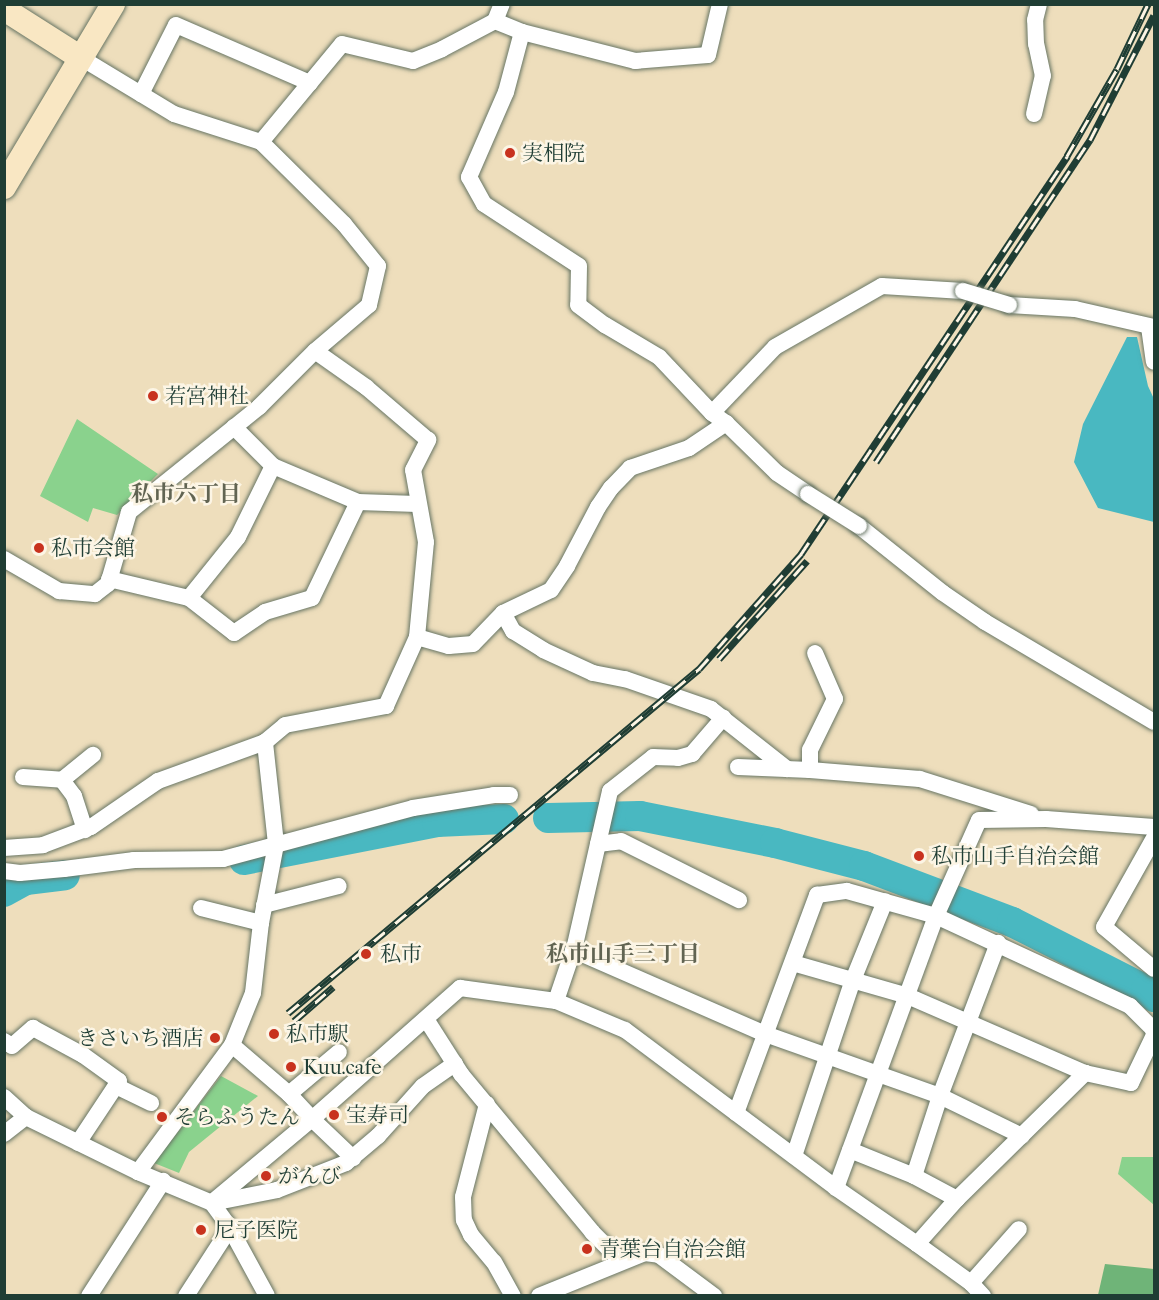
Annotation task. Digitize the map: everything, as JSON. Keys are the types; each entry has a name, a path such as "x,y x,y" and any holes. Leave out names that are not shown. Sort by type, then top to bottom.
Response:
{"street":[{"path":"4,187 113,4"},
{"path":"261,142 342,44 413,61 442,49 495,21 502,4"},
{"path":"495,21 522,32 635,60 708,55 720,4"},
{"path":"1034,114 1043,76 1036,44 1035,20 1039,4"},
{"path":"4,9 174,114 261,142 344,224 378,266 369,305 315,351 259,407 129,512 108,584 95,594 59,591 4,559"},
{"path":"141,94 176,25 310,83"},
{"path":"522,32 506,92 469,177 484,204 579,266 578,305 605,325 659,357 777,473 859,526 943,593 985,622 1155,722"},
{"path":"417,637 448,646 473,644 503,613 551,590 567,566 598,507 611,488 630,468 689,448 719,418 776,347 882,286 963,291 1009,305 1075,309 1152,327 1155,362"},
{"path":"4,848 43,845 85,830 158,781 265,742 285,725 387,706 417,637 426,542 417,504 413,470 428,440 366,387 315,351"},
{"path":"234,427 273,466 358,502 417,504"},
{"path":"189,598 238,537 273,466"},
{"path":"109,579 189,598 234,633 265,612 312,598 358,502"},
{"path":"503,613 513,631 543,650 593,673 625,679 711,709 787,769"},
{"path":"810,770 810,750 835,699 814,653"},
{"path":"556,1001 573,950 610,791 653,757 678,758 692,753 723,718"},
{"path":"138,1172 232,1046 253,993 261,923 275,851 265,742"},
{"path":"23,777 62,780 93,755"},
{"path":"738,767 920,779 1046,819"},
{"path":"62,780 74,796 85,830"},
{"path":"4,871 20,873 64,870 134,860 223,859 275,851 412,808 494,795 510,795"},
{"path":"836,1188 877,1074 909,996 936,916 979,820 1046,819 1155,827"},
{"path":"1155,838 1104,927 1155,969"},
{"path":"598,842 621,841 715,891 739,900"},
{"path":"264,906 339,886"},
{"path":"736,1113 817,895 847,891 936,916 1130,1006 1153,1029 1154,1035 1131,1083 1085,1073 909,996 793,963"},
{"path":"794,1156 853,980 885,901"},
{"path":"201,908 261,923"},
{"path":"914,1176 940,1096 998,943"},
{"path":"573,950 765,1034 940,1096 1022,1136"},
{"path":"212,1203 312,1119 460,988 556,1001 625,1030 836,1188 971,1283 983,1296"},
{"path":"426,1019 455,1064 487,1104 592,1232 621,1261"},
{"path":"4,1041 12,1046 33,1028 83,1055 119,1081 78,1143"},
{"path":"232,1046 289,1094 353,1158"},
{"path":"289,1094 339,1052"},
{"path":"212,1203 277,1190 346,1163 378,1136 423,1086 455,1064"},
{"path":"917,1244 957,1199 1085,1073"},
{"path":"116,1086 151,1103"},
{"path":"4,1097 26,1117 138,1172 212,1203 230,1228 267,1296"},
{"path":"487,1104 463,1197 464,1220 471,1235 494,1262 513,1296"},
{"path":"4,1134 26,1117"},
{"path":"849,1150 914,1176 957,1199"},
{"path":"89,1296 163,1181"},
{"path":"186,1296 230,1228"},
{"path":"971,1283 1019,1229"},
{"path":"538,1296 645,1252 659,1255 714,1296"}],"green space":[{"path":"77,419 158,474 117,515 93,508 88,522 40,496"},
{"path":"221,1076 258,1096 189,1152 179,1173 154,1163"},
{"path":"1122,1157 1154,1157 1154,1205 1118,1174"},
{"path":"1105,1264 1154,1269 1154,1295 1098,1295"}],"water":[{"path":"1127,337 1137,337 1148,386 1154,399 1154,522 1098,508 1074,462 1083,424"}],"waterway":[{"path":"548,818 640,816 775,843 864,866 1012,922 1146,990 1154,997"},
{"path":"244,860 437,822 504,819"},
{"path":"4,892 26,880 65,875"}],"railway":[{"path":"288,1013 699,669 801,554 1067,156 1117,69 1148,4"},
{"path":"876,462 1090,140 1154,15"},
{"path":"719,659 807,561"},
{"path":"294,1021 333,987"}],"place":[{"name":"実相院","path":"510,153"},
{"name":"若宮神社","path":"153,396"},
{"name":"私市会館","path":"39,548"},
{"name":"私市山手自治会館","path":"919,856"},
{"name":"私市","path":"366,954"},
{"name":"私市駅","path":"274,1034"},
{"name":"きさいち酒店","path":"215,1038"},
{"name":"Kuu.cafe","path":"291,1067"},
{"name":"宝寿司","path":"334,1115"},
{"name":"そらふうたん","path":"162,1117"},
{"name":"がんび","path":"266,1176"},
{"name":"尼子医院","path":"201,1230"},
{"name":"青葉台自治会館","path":"587,1249"}],"district":[{"name":"私市六丁目","path":"186,495"},
{"name":"私市山手三丁目","path":"623,955"}]}
